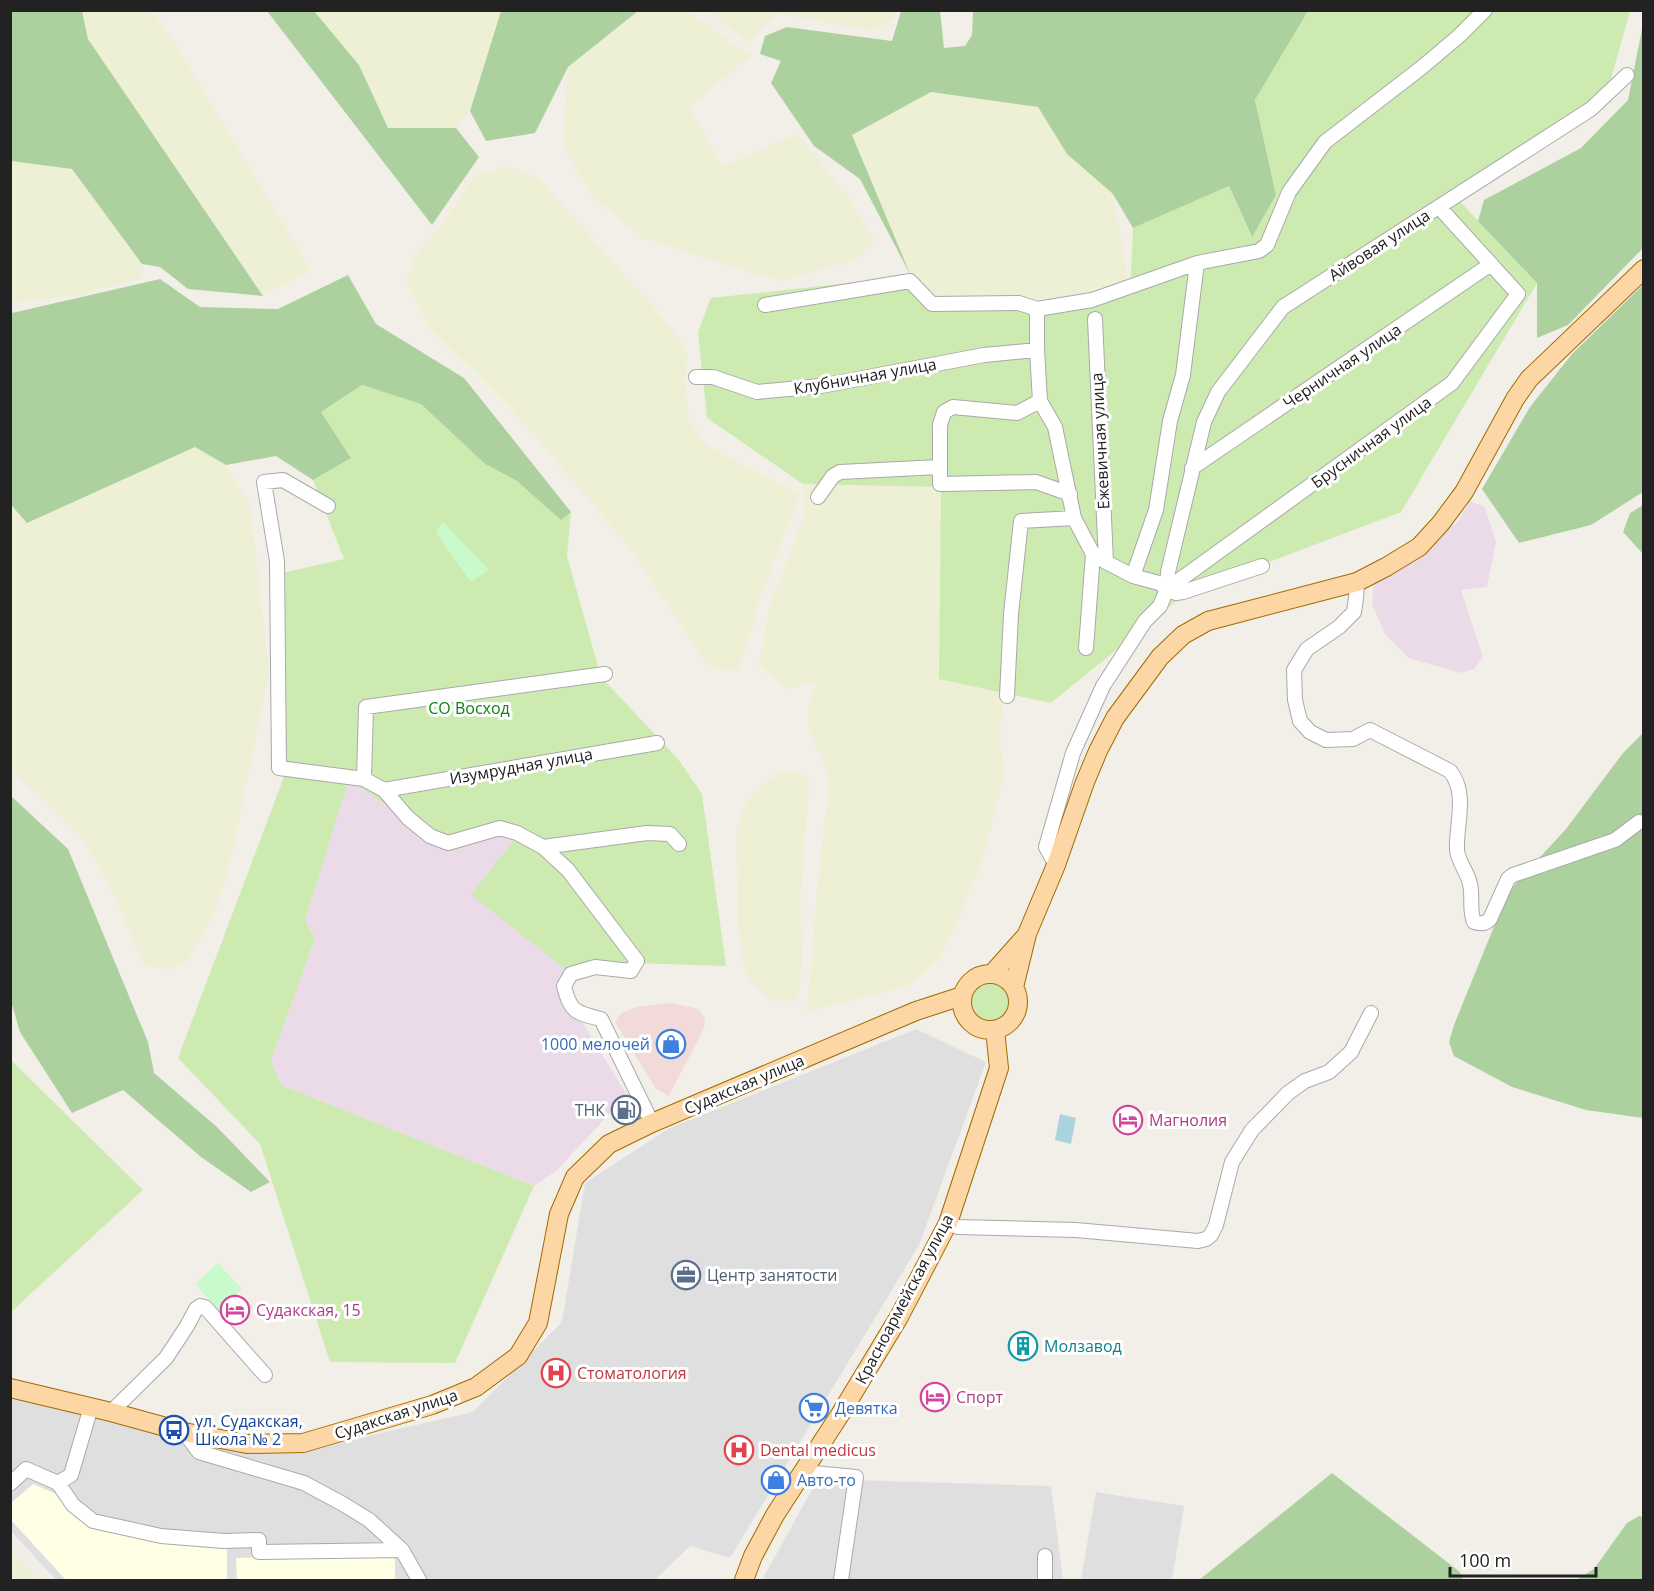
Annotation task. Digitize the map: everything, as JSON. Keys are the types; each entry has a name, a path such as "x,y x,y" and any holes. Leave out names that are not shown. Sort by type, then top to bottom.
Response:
{"main road":[{"path":"1014,987 1005,978 992,974 979,976 968,984 962,996 964,1014 977,1027 995,1030 1011,1021 1018,1005 1014,987 1027,934 1056,865 1084,782 1115,718 1160,657 1183,634 1208,621 1357,582 1419,547 1441,523 1464,492 1515,399 1529,379 1644,269"},
{"path":"992,974 1027,934"},
{"name":"Судакская улица","path":"10,1388 184,1432 247,1444 303,1443 432,1405 476,1387 518,1356 538,1323 559,1214 575,1177 609,1144 652,1123 916,1011 962,996"},
{"name":"Красноармейская улица","path":"744,1581 753,1556 784,1501 841,1413 898,1317 948,1223 999,1068 995,1030"}],"street":[{"path":"765,305 910,281 932,304 1019,303 1037,309 1092,300 1197,263 1259,251 1268,245 1289,192 1324,142 1421,68 1460,36 1485,10"},
{"name":"Айвовая улица","path":"1167,589 1168,572 1204,422 1218,392 1283,307 1590,109 1627,75"},
{"path":"1439,207 1491,264"},
{"path":"1133,576 1156,510 1170,421 1183,375 1197,263"},
{"name":"Черничная улица","path":"1192,468 1491,264"},
{"name":"Брусничная улица","path":"1167,589 1452,383 1518,294 1491,264"},
{"path":"1037,309 1036,350 1040,401 1055,427 1074,518 1093,554 1133,576 1159,583 1176,593 1262,566"},
{"name":"Ежевичная улица","path":"1095,319 1106,562"},
{"name":"Клубничная улица","path":"696,376 713,377 758,392 822,386 984,355 1036,350"},
{"path":"1040,401 1017,412 953,407 944,412 940,425 940,484 1036,482 1070,494"},
{"path":"818,496 833,476 840,472 939,467"},
{"path":"328,506 283,480 264,482 277,561 279,768 364,779 384,790 408,818 430,836 448,843 500,828 517,833 543,847 568,870 637,961 631,971 595,967 572,974 564,986 568,1002 579,1014 601,1019 652,1123"},
{"path":"1007,696 1011,614 1022,521 1074,518"},
{"path":"1086,648 1093,554"},
{"path":"1357,582 1354,612 1339,627 1306,649 1294,670 1295,700 1300,721 1310,732 1326,740 1353,739 1370,730 1450,771 1458,781 1457,851 1470,885 1474,922 1486,923 1490,919 1508,879 1513,875 1616,840 1640,822"},
{"path":"1056,865 1046,847 1073,753 1103,686 1145,621 1160,606 1167,589"},
{"path":"364,779 366,707 605,674"},
{"name":"Изумрудная улица","path":"384,790 657,743"},
{"path":"543,847 647,833 670,834 679,844"},
{"path":"948,1223 958,1227 1076,1230 1198,1241 1206,1239 1216,1225 1232,1162 1252,1130 1288,1093 1305,1081 1329,1072 1351,1052 1371,1013"},
{"path":"111,1412 166,1358 196,1308 200,1306 205,1307 265,1375"},
{"path":"58,1483 71,1475 91,1407"},
{"path":"184,1432 199,1452 304,1483 369,1520 402,1550 419,1581"},
{"path":"10,1484 27,1469 58,1483 73,1505 93,1521 161,1536 224,1541 259,1540 259,1552 402,1550"},
{"path":"803,1472 856,1477 841,1581"},
{"path":"1045,1556 1045,1581"}],"shaded area":[{"path":"82,11 151,11 172,38 311,270 263,296 88,39"},
{"path":"314,11 501,11 470,111 456,128 388,128 359,65"},
{"path":"638,11 687,11 751,56 689,107 722,166 798,134 849,198 875,241 856,260 781,281 642,238 592,196 563,147 568,67"},
{"path":"711,11 895,11 893,20 871,31 778,13 747,43"},
{"path":"931,92 1038,107 1067,154 1113,194 1130,291 1046,310 936,308 911,276 852,135"},
{"path":"10,161 72,169 142,264 142,279 81,294 11,303"},
{"path":"507,166 538,177 675,332 688,353 685,379 689,422 708,446 800,494 761,596 739,669 723,670 707,665 630,548 511,408 428,326 406,282 416,254 437,231 474,177"},
{"path":"195,447 226,465 250,505 269,672 228,873 211,919 186,963 170,969 144,966 113,893 82,837 11,770 10,505 27,523"},
{"path":"803,484 941,487 939,679 1003,692 1000,742 1005,773 981,865 942,956 909,985 807,1012 819,869 829,790 826,769 808,727 808,704 815,683 785,689 759,664 770,605 804,516"},
{"path":"1470,501 1485,507 1496,542 1487,587 1461,590 1483,657 1474,669 1461,673 1408,658 1385,634 1372,604 1374,576 1458,522"},
{"path":"781,771 804,773 809,784 801,895 802,966 798,997 793,1001 770,1001 746,976 738,930 737,824 748,798"},
{"path":"349,778 516,837 568,971 560,986 627,1095 556,1171 534,1186 281,1085 271,1061 315,938 305,920"},
{"path":"671,1003 699,1009 705,1019 704,1028 669,1096 656,1089 615,1022 622,1013 636,1007"},
{"path":"916,1029 986,1062 919,1245 730,1558 690,1546 655,1580 56,1580 11,1531 11,1394 308,1450 473,1412 562,1322 585,1183 668,1129"},
{"path":"818,1479 1051,1486 1063,1580 762,1580"},
{"path":"33,1484 56,1494 69,1511 89,1527 159,1543 227,1549 227,1580 66,1580 11,1520 11,1503"},
{"path":"1096,1492 1184,1506 1172,1580 1081,1580"},
{"path":"11,1552 39,1580 11,1580"},
{"path":"395,1555 395,1580 237,1580 236,1558"}],"green space":[{"path":"11,10 82,11 88,39 263,296 188,289 160,267 142,264 72,169 11,161"},
{"path":"501,10 638,11 568,67 535,133 486,141 470,111"},
{"path":"267,11 314,11 359,65 388,128 456,128 479,157 432,225"},
{"path":"901,11 940,11 944,48 965,46 972,35 973,11 1308,11 1255,100 1276,195 1252,237 1229,186 1133,228 1113,194 1067,154 1038,107 931,92 852,135 911,276 860,179 814,146 771,83 781,61 760,54 765,36 787,27 892,41"},
{"path":"1308,11 1630,11 1607,93 1452,193 1537,283 1401,512 1185,594 1051,703 939,679 941,487 803,484 707,418 698,332 711,298 911,276 936,308 1046,310 1130,291 1133,228 1229,186 1251,236 1276,195 1255,100"},
{"path":"1643,24 1643,248 1568,325 1537,338 1537,283 1478,221 1484,200 1581,148 1628,100"},
{"path":"348,275 376,324 464,378 571,512 561,520 517,481 485,464 421,404 362,385 321,412 351,458 313,480 276,456 226,465 195,447 27,523 11,505 12,313 160,279 200,307 278,309"},
{"path":"1643,285 1643,492 1591,525 1519,543 1482,489 1530,407 1572,354"},
{"name":"СО Восход","path":"362,385 421,404 485,464 517,481 561,519 571,512 567,556 601,677 678,759 702,794 726,966 598,962 568,971 471,895 516,837 499,830 452,852 349,779 305,920 315,938 271,1061 281,1085 534,1186 455,1363 330,1362 260,1144 178,1058 285,774 273,575 344,559 313,480 351,458 321,412"},
{"path":"1643,505 1643,554 1623,532 1630,513"},
{"path":"443,522 489,570 471,582 436,533"},
{"path":"1643,733 1643,1118 1586,1110 1512,1087 1454,1056 1449,1042 1508,892 1566,829 1623,753"},
{"path":"10,795 68,849 148,1042 154,1073 217,1127 270,1182 251,1192 201,1157 123,1090 72,1113 20,1032 11,1001"},
{"path":"990,984 1003,989 1008,1002 1003,1015 990,1020 977,1015 972,1002 977,989"},
{"path":"11,1060 143,1190 11,1312"},
{"path":"218,1263 242,1289 219,1311 195,1284"},
{"path":"1332,1473 1460,1572 1463,1580 1199,1580"},
{"path":"1639,1516 1643,1517 1643,1580 1576,1580 1594,1569 1627,1523"}],"water":[{"path":"1060,1114 1076,1118 1071,1144 1055,1140"}],"place":[{"name":"1000 мелочей","path":"671,1044"},
{"name":"ТНК","path":"626,1110"},
{"name":"Магнолия","path":"1128,1120"},
{"name":"Центр занятости","path":"686,1275"},
{"name":"Судакская, 15","path":"235,1310"},
{"name":"Молзавод","path":"1023,1346"},
{"name":"Стоматология","path":"556,1373"},
{"name":"Спорт","path":"935,1397"},
{"name":"Девятка","path":"814,1408"},
{"name":"ул. Судакская, Школа № 2","path":"174,1430"},
{"name":"Dental medicus","path":"739,1450"},
{"name":"Авто-то","path":"776,1480"}]}
